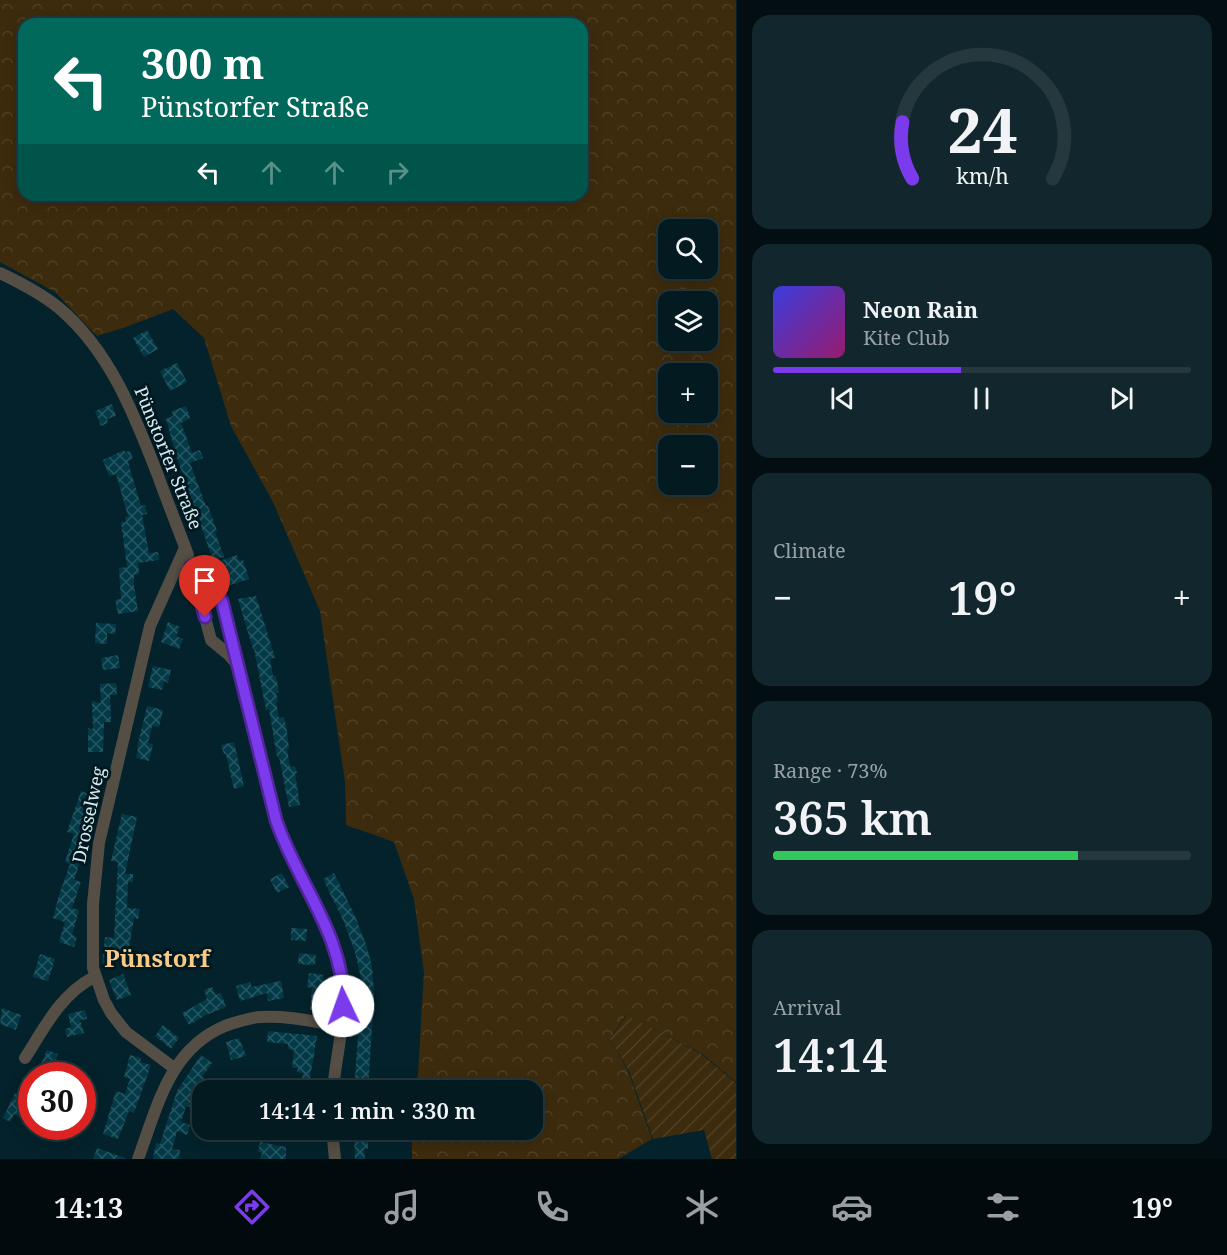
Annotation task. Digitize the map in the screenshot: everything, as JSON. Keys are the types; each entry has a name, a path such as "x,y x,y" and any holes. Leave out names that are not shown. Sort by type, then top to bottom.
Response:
{"street":[{"name":"Pünstorfer Straße","path":"0,273 30,288 60,309 82,331 109,367 132,409 192,566 211,640 237,664"},
{"name":"Drosselweg","path":"174,1068 121,1027 107,1007 94,977 93,896 99,843 150,626 185,548"},
{"name":"Pünstorfer Straße","path":"192,566 222,601 271,802 281,834 328,930 340,963 344,995 334,1080"},
{"path":"25,1058 62,1002 72,991 94,977"},
{"path":"138,1159 165,1085 174,1068 185,1053 206,1036 247,1019 270,1017 342,1026"},
{"path":"333,1140 335,1159"}],"green space":[{"path":"0,0 736,0 736,1082 701,1053 626,1015 610,1039 628,1071 652,1139 618,1159 412,1159 412,1140 543,1140 543,1080 418,1080 424,973 414,899 394,842 346,825 345,782 320,611 273,502 231,426 204,338 173,309 97,336 55,292 0,262"},
{"path":"627,1015 700,1053 736,1083 736,1159 712,1159 704,1130 653,1139 629,1071 610,1039"}],"building":[{"path":"147,330 158,349 144,357 133,338"},
{"path":"177,363 187,382 170,391 160,371"},
{"path":"112,404 116,416 107,419 108,423 101,426 95,411"},
{"path":"186,406 190,418 181,423 192,453 200,450 203,458 190,463 206,506 208,506 224,557 213,560 177,458 166,419 173,416 172,411"},
{"path":"124,450 125,452 130,451 133,459 128,461 130,469 141,506 145,505 147,514 142,515 149,553 158,552 159,560 138,563 139,574 134,575 134,586 138,611 118,614 115,600 121,599 119,568 127,567 121,522 126,522 125,517 128,516 116,474 109,476 103,460"},
{"path":"237,555 239,561 243,560 249,579 227,586 219,561"},
{"path":"256,596 275,658 270,659 279,693 276,693 278,701 276,702 279,718 284,717 290,767 295,766 297,773 295,774 300,805 289,807 269,709 266,710 254,649 238,599"},
{"path":"168,622 180,627 176,636 183,639 179,649 161,642"},
{"path":"96,623 116,624 115,634 107,633 107,644 95,643"},
{"path":"118,655 120,668 103,670 101,658"},
{"path":"153,666 171,670 168,683 164,681 162,690 148,687"},
{"path":"116,683 117,695 110,695 111,722 104,722 103,752 88,752 88,728 93,729 92,701 101,703 100,684"},
{"path":"147,706 163,710 159,727 152,726 148,743 153,744 149,761 136,758"},
{"path":"234,742 244,786 234,789 226,754 221,745"},
{"path":"81,791 95,797 76,851 70,849 83,854 74,880 81,882 72,908 79,910 72,935 77,937 74,947 59,942 65,922 53,918 70,864 65,862 74,834 67,832"},
{"path":"122,814 137,817 125,874 133,874 133,882 128,882 127,908 140,909 138,919 134,918 128,954 112,952 111,966 102,965 105,937 114,938 118,862 111,861"},
{"path":"282,873 289,887 277,893 270,879"},
{"path":"334,873 355,916 372,966 374,994 369,1080 355,1080 361,995 359,995 358,979 361,978 355,952 343,920 323,879"},
{"path":"291,928 307,929 306,941 291,940"},
{"path":"299,953 316,955 315,965 298,964"},
{"path":"40,954 55,959 48,981 33,977"},
{"path":"309,973 324,975 321,1001 326,1001 325,1012 310,1010 312,988 307,987"},
{"path":"123,974 131,995 117,1000 109,980"},
{"path":"281,981 284,998 268,1001 267,993 240,1001 236,986 250,982 252,987"},
{"path":"212,987 216,995 221,993 226,1007 189,1025 182,1013 207,999 204,990"},
{"path":"2,1008 21,1015 16,1030 0,1024"},
{"path":"85,1010 87,1019 80,1020 84,1033 67,1037 65,1029 71,1027 68,1014"},
{"path":"163,1025 179,1038 171,1049 155,1036"},
{"path":"268,1031 317,1036 310,1080 302,1080 303,1073 297,1072 298,1068 292,1068 294,1050 288,1049 288,1044 267,1042"},
{"path":"239,1038 246,1056 231,1060 226,1042"},
{"path":"47,1050 58,1054 55,1062 42,1062"},
{"path":"130,1055 141,1058 140,1062 151,1065 134,1113 129,1111 118,1139 103,1134 116,1091 125,1094 130,1079 124,1077"},
{"path":"201,1055 212,1063 202,1077 207,1080 192,1080 192,1108 186,1106 181,1122 190,1125 187,1135 177,1131 172,1149 180,1150 179,1159 153,1159 156,1143 160,1144 177,1091"},
{"path":"15,1093 18,1095 18,1116 14,1114 10,1122 3,1118"},
{"path":"354,1140 368,1140 368,1149 364,1149 365,1159 355,1159"},
{"path":"260,1142 286,1147 286,1159 260,1159 262,1153 258,1152"},
{"path":"97,1148 125,1158 125,1159 93,1159"}],"district":[{"name":"Pünstorf","path":"157,959"}],"route":[{"path":"205,617 192,566 222,601 276,820 286,847 328,930 336,951 342,973 343,1006"}]}
